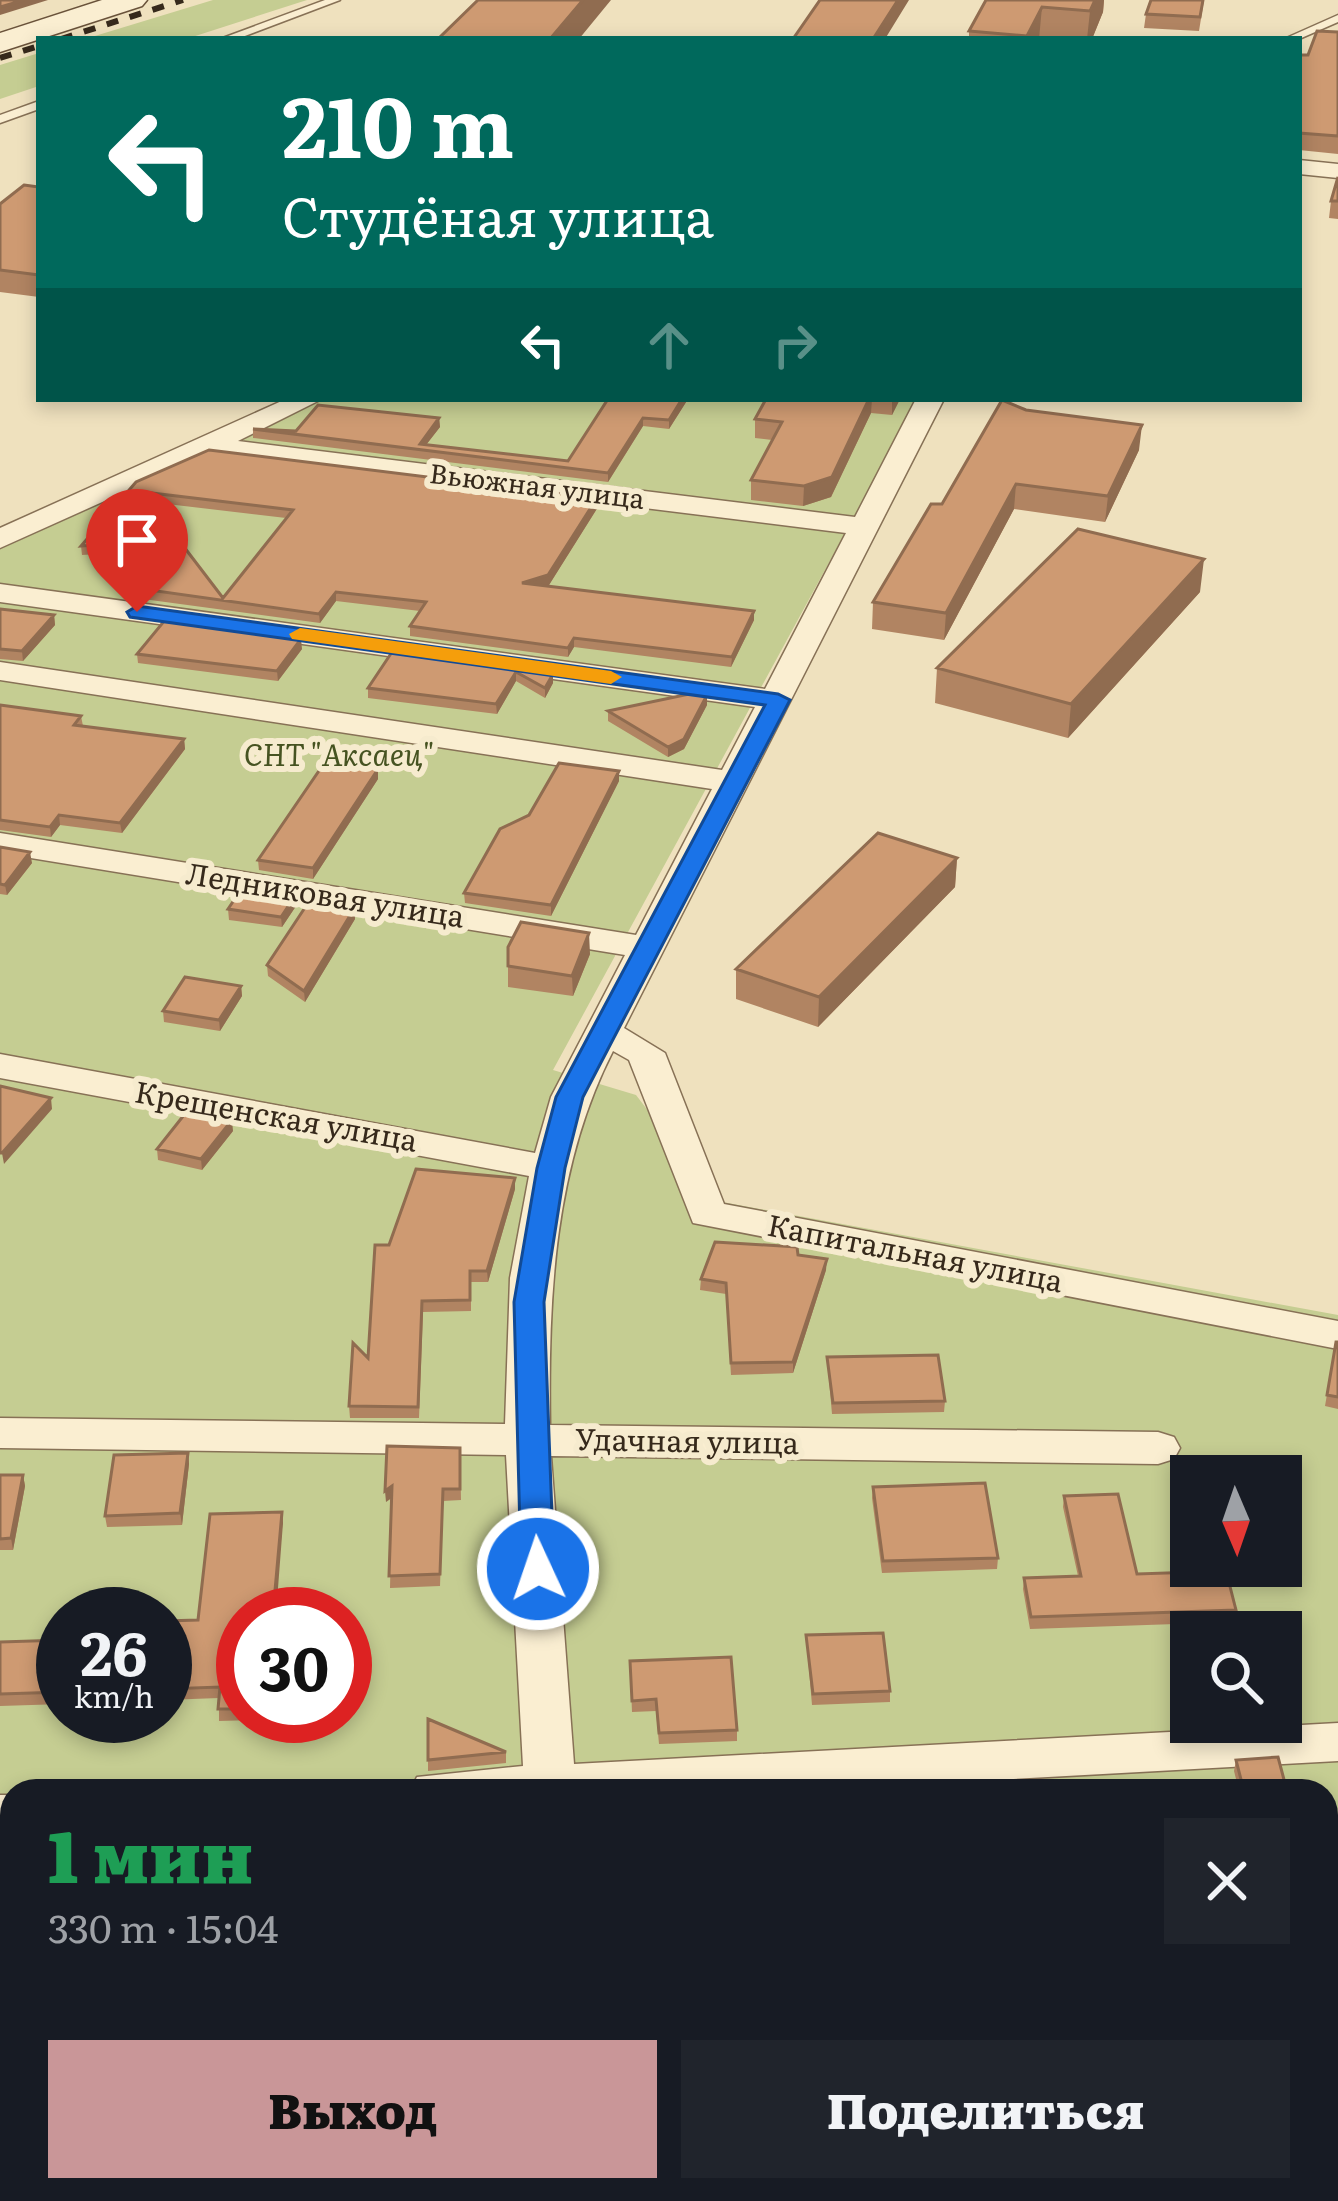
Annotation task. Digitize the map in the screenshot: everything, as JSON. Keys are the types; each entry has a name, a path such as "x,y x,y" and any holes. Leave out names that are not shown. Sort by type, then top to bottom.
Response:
{"main road":[{"path":"0,44 132,0"}],"street":[{"path":"1302,167 1338,171"},
{"path":"0,539 302,402"},
{"path":"549,1779 530,1440 529,1302 551,1168 570,1097 928,402"},
{"name":"Вьюжная улица","path":"208,446 865,527"},
{"path":"0,593 778,700"},
{"path":"0,671 732,782"},
{"name":"Ледниковая улица","path":"0,843 649,948"},
{"name":"Капитальная улица","path":"605,1033 646,1053 707,1214 1338,1335"},
{"name":"Крещенская улица","path":"0,1066 551,1168"},
{"name":"Удачная улица","path":"0,1433 1158,1448"},
{"path":"908,1779 1338,1742"}],"lane":[{"path":"234,36 335,0"},
{"path":"1297,36 1338,18"},
{"path":"0,119 36,106"}],"green space":[{"path":"213,0 307,0 195,36 95,36"},
{"path":"36,54 36,87 0,99 0,65"},
{"name":"СНТ \"Аксаец\"","path":"296,402 916,402 553,1070 636,1095 717,1201 1338,1315 1338,1779 0,1779 0,529"}],"building":[{"path":"478,0 583,0 553,36 441,36"},
{"path":"820,0 898,0 875,36 795,36"},
{"path":"986,0 1095,0 1090,11 1042,7 1027,36 969,31"},
{"path":"1151,0 1203,0 1200,17 1146,14"},
{"path":"1317,31 1338,32 1338,136 1302,133 1302,55 1308,55"},
{"path":"24,185 36,187 36,275 0,270 0,204"},
{"path":"606,402 680,402 669,420 643,418 608,473 253,429 296,431 318,405 439,418 420,444 568,461"},
{"path":"764,402 868,402 832,477 804,486 751,480 782,422 755,419"},
{"path":"1001,402 1026,410 1142,425 1108,496 1016,484 946,613 873,602 931,504 942,504"},
{"path":"209,450 597,498 548,575 522,583 754,611 732,657 574,638 568,648 410,626 426,602 336,592 319,614 142,589 181,543 223,598 293,510 143,492 178,539 81,546 136,482"},
{"path":"1078,529 1204,559 1071,704 937,668"},
{"path":"0,609 54,615 22,651 0,649"},
{"path":"165,620 301,639 277,671 137,654"},
{"path":"392,652 553,674 545,688 516,672 496,704 368,688"},
{"path":"694,693 707,695 684,739 668,747 608,711"},
{"path":"0,705 81,716 74,725 184,739 120,823 59,815 50,827 0,820"},
{"path":"325,762 378,769 313,868 258,860"},
{"path":"559,763 619,771 551,905 464,893 500,829 529,815"},
{"path":"878,833 957,858 819,997 736,969"},
{"path":"0,847 30,852 5,885 0,884"},
{"path":"243,887 295,896 281,917 228,909"},
{"path":"308,903 354,909 304,991 267,965"},
{"path":"521,922 589,933 572,976 508,966 508,947"},
{"path":"185,977 241,986 219,1020 163,1011"},
{"path":"0,1086 51,1098 2,1153 0,1153"},
{"path":"188,1110 232,1120 201,1159 157,1149"},
{"path":"416,1169 515,1178 487,1271 470,1271 470,1300 422,1301 418,1407 349,1406 353,1343 368,1358 375,1245 389,1245"},
{"path":"715,1242 797,1247 798,1255 827,1259 793,1362 731,1363 726,1283 701,1279"},
{"path":"1338,1342 1338,1397 1327,1395"},
{"path":"938,1355 945,1401 833,1403 827,1357"},
{"path":"387,1446 460,1448 460,1489 443,1489 440,1574 389,1576 392,1486 385,1491"},
{"path":"188,1453 180,1513 105,1516 114,1455"},
{"path":"0,1475 23,1475 11,1538 0,1539"},
{"path":"985,1483 998,1558 883,1561 873,1487"},
{"path":"1118,1494 1137,1574 1170,1573 1170,1587 1230,1587 1236,1610 1031,1617 1024,1578 1081,1576 1064,1496"},
{"path":"282,1512 275,1587 216,1587 216,1687 192,1688 192,1620 198,1620 210,1514"},
{"path":"883,1633 890,1691 813,1694 806,1635"},
{"path":"36,1641 36,1693 0,1694 0,1642"},
{"path":"731,1657 737,1730 659,1733 656,1699 632,1701 630,1661"},
{"path":"428,1719 506,1752 428,1760"},
{"path":"1278,1757 1284,1779 1241,1779 1236,1760"}],"railway":[{"path":"70,36 183,0"},
{"path":"0,58 36,47"}],"slow traffic":[{"path":"300,634 611,677"}],"route":[{"path":"137,612 778,700 570,1097 551,1168 529,1302 530,1440 538,1569"}]}
